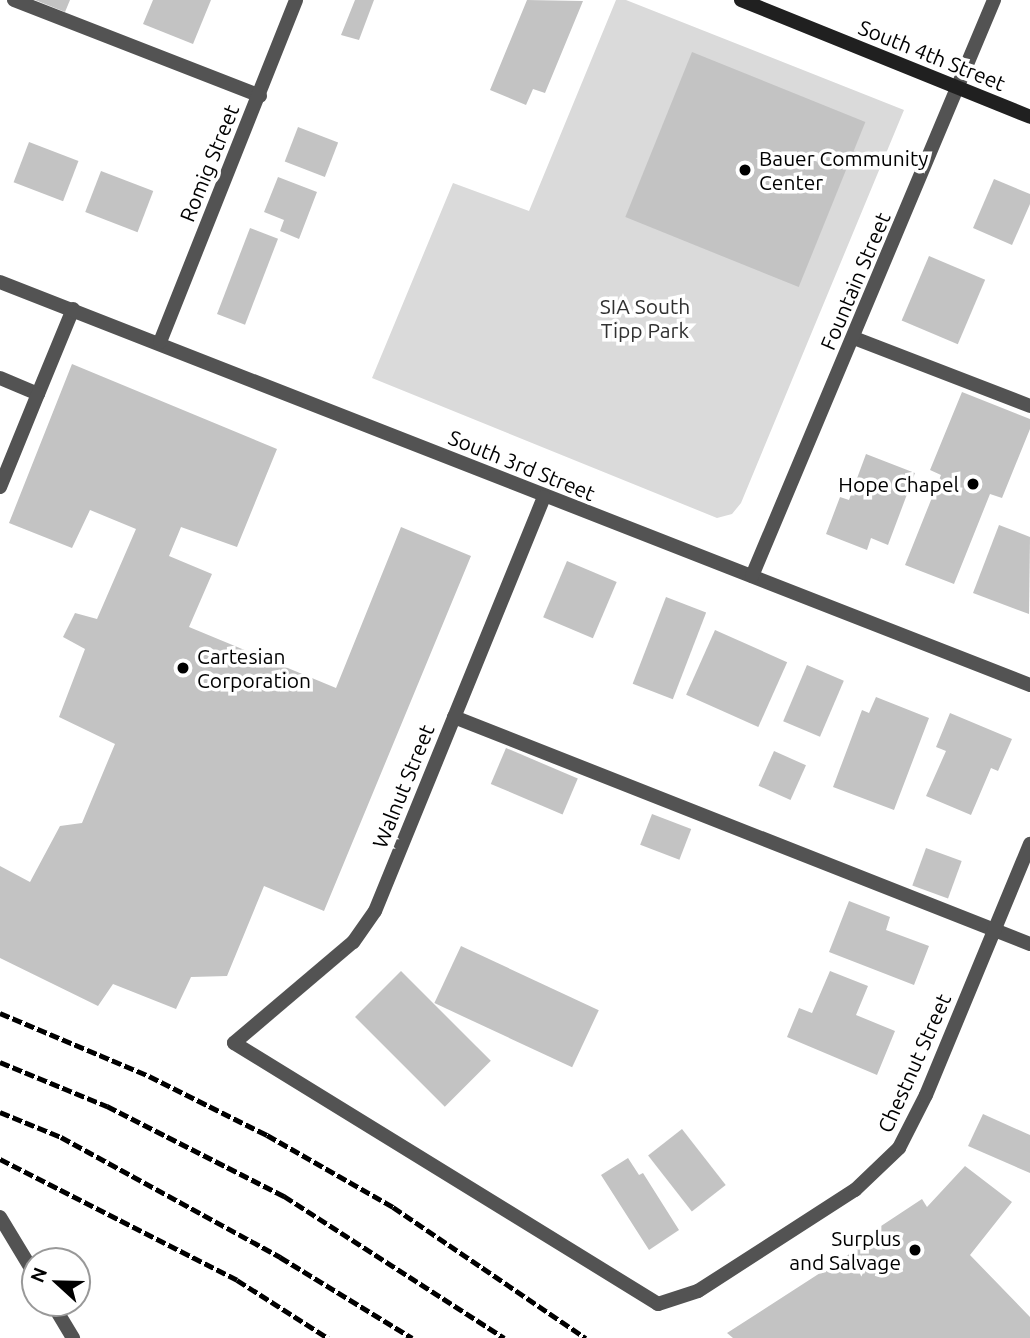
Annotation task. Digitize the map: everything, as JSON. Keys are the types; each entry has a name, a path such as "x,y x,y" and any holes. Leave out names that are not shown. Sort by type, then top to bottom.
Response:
{"main road":[{"name":"South 4th Street","path":"741,0 1030,117"}],"street":[{"path":"14,0 260,96"},
{"name":"Romig Street","path":"160,342 296,0"},
{"name":"Fountain Street","path":"752,576 994,0"},
{"name":"South 3rd Street","path":"0,282 160,342 544,497 1030,685"},
{"path":"0,487 73,309"},
{"path":"853,338 1030,406"},
{"path":"0,378 38,394"},
{"name":"Walnut Street","path":"544,497 374,911 353,942 234,1043 658,1304"},
{"path":"454,716 1030,944"},
{"name":"Chestnut Street","path":"658,1304 698,1291 844,1197 899,1148 926,1095 1030,844"},
{"path":"0,1217 21,1252"},
{"path":"60,1317 73,1338"}],"green space":[{"name":"SIA South Tipp Park","path":"616,0 626,0 904,110 741,503 732,514 717,518 372,378 453,183 529,211"}],"building":[{"path":"35,0 70,0 65,12"},
{"path":"153,0 211,0 193,44 143,24"},
{"path":"355,0 374,0 359,40 341,35"},
{"path":"527,0 583,1 545,93 533,89 526,105 490,90"},
{"name":"Bauer Community Center","path":"692,52 865,122 799,287 625,217"},
{"path":"298,127 338,142 325,177 285,162"},
{"path":"29,142 78,161 63,201 14,182"},
{"path":"101,171 153,191 138,232 85,212"},
{"path":"278,177 317,192 299,239 280,231 284,220 264,212"},
{"path":"994,179 1030,194 1030,204 1012,245 973,228"},
{"path":"250,228 278,239 245,325 217,314"},
{"path":"929,256 985,280 958,344 902,320"},
{"name":"Cartesian Corporation","path":"72,364 277,449 237,547 181,527 169,556 212,574 189,627 336,688 401,527 471,556 324,911 264,886 227,976 191,977 176,1009 113,984 98,1006 0,958 0,866 30,882 60,826 82,823 115,744 59,717 85,649 63,637 75,613 97,619 136,529 90,510 72,548 9,523"},
{"name":"Hope Chapel","path":"962,392 1030,419 1030,429 1002,498 990,494 954,584 905,565 941,475 930,470"},
{"path":"866,454 915,473 888,545 871,538 867,550 826,534 840,497 849,500"},
{"path":"999,525 1030,537 1029,614 973,593"},
{"path":"567,561 617,582 593,638 543,617"},
{"path":"666,597 706,612 673,699 633,684"},
{"path":"715,630 787,662 758,727 686,695"},
{"path":"807,665 844,681 820,737 783,721"},
{"path":"876,697 929,718 894,810 833,787 862,710 869,713"},
{"path":"950,713 1012,739 998,771 991,768 971,815 926,796 946,751 936,747"},
{"path":"506,748 578,778 563,814 491,784"},
{"path":"774,751 806,765 791,800 759,786"},
{"path":"652,814 691,829 679,860 640,845"},
{"path":"926,848 962,861 948,899 912,886"},
{"path":"849,901 890,917 886,930 929,946 914,985 829,952"},
{"path":"461,946 599,1010 572,1067 434,1003"},
{"path":"401,971 491,1061 445,1107 355,1017"},
{"path":"830,971 868,986 856,1015 895,1031 877,1075 787,1037 799,1008 812,1013"},
{"path":"983,1114 1030,1135 1030,1173 968,1146"},
{"path":"682,1129 726,1185 692,1211 648,1155"},
{"path":"628,1158 639,1175 643,1173 679,1230 649,1250 601,1175"},
{"name":"Surplus and Salvage","path":"965,1166 1012,1202 970,1255 1030,1317 1030,1338 733,1338 727,1333 865,1244 878,1235 875,1230 922,1199 927,1207"}],"railway":[{"path":"0,1013 149,1076 267,1135 393,1207 586,1338"},
{"path":"0,1062 107,1106 284,1196 504,1338"},
{"path":"0,1112 61,1137 280,1257 412,1338"},
{"path":"0,1159 237,1280 328,1338"}],"place":[{"name":"Bauer Community Center","path":"745,170"},
{"name":"Hope Chapel","path":"973,484"},
{"name":"Cartesian Corporation","path":"183,668"},
{"name":"Surplus and Salvage","path":"915,1250"}]}
